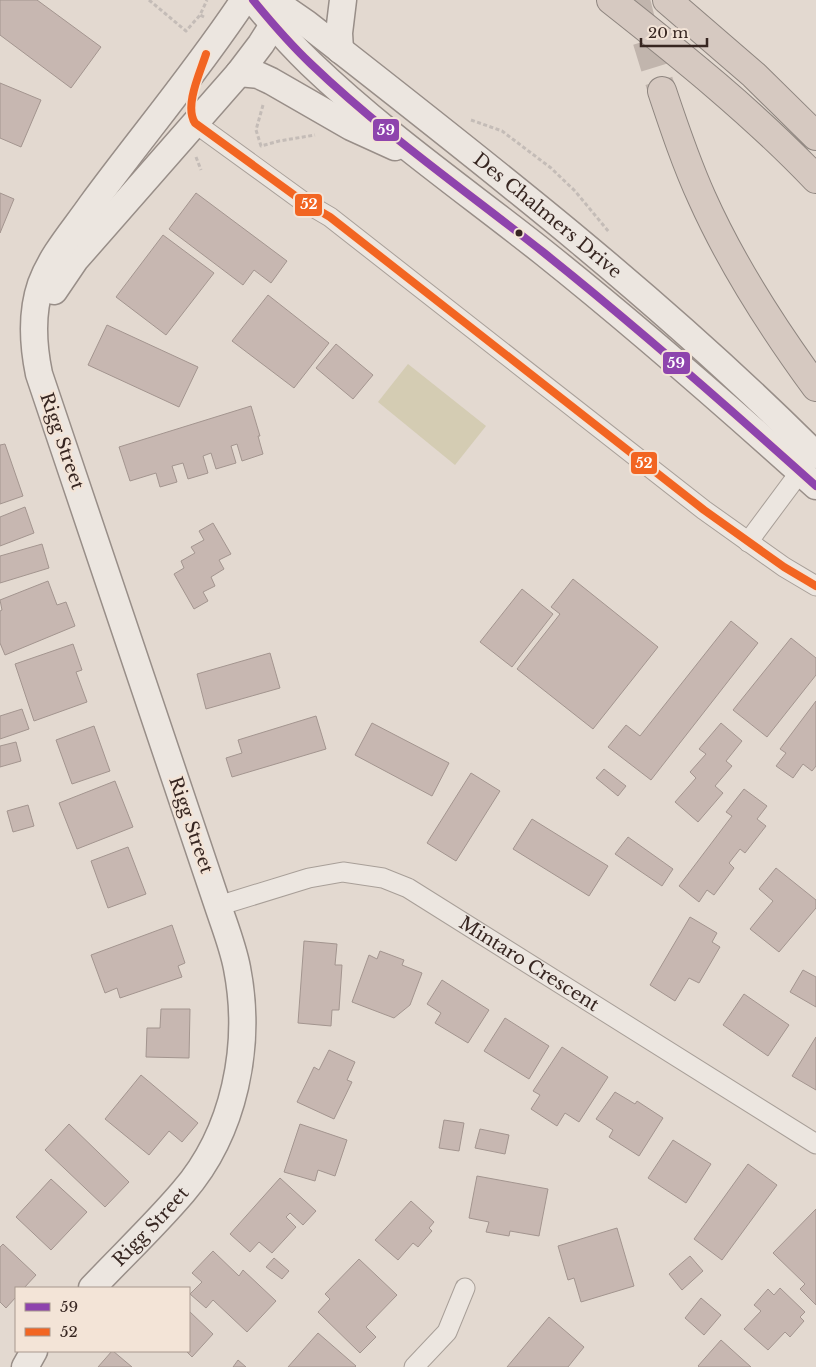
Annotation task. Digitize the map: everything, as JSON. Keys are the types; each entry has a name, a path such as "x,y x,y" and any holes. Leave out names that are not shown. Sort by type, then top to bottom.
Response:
{"highway":[{"path":"611,0 678,53 745,111 816,179"},
{"path":"667,0 754,75 816,136"},
{"path":"662,90 687,161 720,235 767,317 816,386"}],"street":[{"name":"Rigg Street","path":"91,224 112,175 206,54 244,0"},
{"name":"Des Chalmers Drive","path":"252,0 277,8 340,50 524,194 605,261 699,343 811,466"},
{"path":"340,50 339,33 343,0"},
{"name":"Rigg Street","path":"93,1287 184,1191 215,1144 228,1112 238,1078 242,1046 242,1009 237,967 218,906 39,374 35,356 36,301 43,279 60,248 91,224 195,123 239,73 277,8"},
{"name":"Des Chalmers Drive","path":"277,8 310,64 328,80 661,349 811,466"},
{"path":"206,54 190,106 191,117 195,123 301,200 330,217 704,510 784,567 816,586"},
{"path":"239,73 258,75 271,81 341,122 426,161"},
{"path":"748,542 811,466"},
{"name":"Mintaro Crescent","path":"218,906 309,878 343,872 383,878 408,888 816,1144"},
{"path":"414,1367 447,1332 465,1288"},
{"path":"24,1367 33,1352"}],"path":[{"path":"149,0 186,31 200,16 207,0"},
{"path":"200,16 210,18"},
{"path":"264,101 256,130 260,146 325,133 341,122"},
{"path":"467,119 502,131 565,180"}],"shaded area":[{"path":"408,364 486,426 455,465 378,402"}],"building":[{"path":"0,0 37,0 101,47 71,88 0,35"},
{"path":"0,83 41,100 21,147 0,138"},
{"path":"0,193 14,199 0,233"},
{"path":"196,193 287,261 271,283 254,270 243,285 169,229"},
{"path":"163,235 214,273 166,335 116,297"},
{"path":"268,295 329,343 294,388 232,341"},
{"path":"107,325 198,367 179,407 88,365"},
{"path":"336,344 373,375 353,399 316,368"},
{"path":"251,406 263,454 242,461 237,444 231,446 236,463 216,469 211,453 203,456 208,473 188,479 183,463 172,466 177,482 160,487 156,473 130,481 119,447"},
{"path":"5,444 23,496 0,504 0,445"},
{"path":"25,507 34,533 0,546 0,517"},
{"path":"213,523 231,554 219,560 224,569 211,577 215,586 203,592 208,601 194,609 174,574 184,568 181,561 195,553 191,547 204,540 199,531"},
{"path":"42,544 49,568 0,583 0,556"},
{"path":"573,579 658,647 593,729 517,669 560,614 551,607"},
{"path":"48,581 57,605 66,602 75,626 5,655 0,643 0,611 2,610 0,600"},
{"path":"522,589 553,614 512,667 480,642"},
{"path":"731,621 758,643 651,780 608,747 626,725 640,736"},
{"path":"791,638 816,658 816,675 767,737 733,710"},
{"path":"73,644 82,670 76,672 87,702 34,721 15,664"},
{"path":"270,653 280,688 206,709 197,674"},
{"path":"816,701 816,766 812,771 803,764 793,778 776,766 786,753 780,749"},
{"path":"22,709 29,729 0,739 0,716"},
{"path":"316,716 326,749 232,777 226,758 242,753 238,740"},
{"path":"372,723 449,763 432,796 355,755"},
{"path":"721,723 742,741 726,761 732,766 715,786 723,793 698,822 675,802 696,778 690,772 706,754 699,749"},
{"path":"94,726 110,771 72,784 56,740"},
{"path":"16,742 21,761 0,767 0,746"},
{"path":"604,769 626,786 618,796 596,778"},
{"path":"471,773 500,791 456,861 427,843"},
{"path":"115,781 133,827 77,849 59,803"},
{"path":"744,789 767,806 757,819 766,826 745,853 740,849 729,863 734,868 714,895 707,890 699,902 679,886 732,816 726,812"},
{"path":"28,805 34,826 13,832 7,811"},
{"path":"532,819 608,866 589,896 513,849"},
{"path":"628,837 673,869 662,886 615,854"},
{"path":"128,847 146,894 108,908 91,861"},
{"path":"776,868 816,900 816,908 779,952 750,929 773,901 759,889"},
{"path":"690,917 717,933 712,942 720,947 699,983 689,978 675,1001 650,985"},
{"path":"172,925 185,963 178,966 182,977 120,998 117,988 105,993 91,955"},
{"path":"304,941 337,944 335,965 342,965 339,1010 332,1010 331,1026 298,1023"},
{"path":"380,951 404,960 402,965 422,973 410,1005 394,1018 352,1002 369,955 377,959"},
{"path":"803,970 816,977 816,1007 790,992"},
{"path":"442,980 489,1010 468,1043 435,1023 441,1013 427,1004"},
{"path":"744,994 789,1025 768,1056 723,1025"},
{"path":"161,1009 190,1009 189,1058 146,1057 147,1028 160,1028"},
{"path":"505,1018 549,1046 529,1079 484,1051"},
{"path":"816,1037 816,1090 792,1076"},
{"path":"562,1047 608,1077 579,1122 565,1113 557,1126 531,1109 540,1095 533,1091"},
{"path":"329,1050 355,1062 347,1080 352,1082 334,1119 297,1102 314,1067 319,1070"},
{"path":"141,1075 198,1123 182,1142 169,1131 149,1155 105,1119"},
{"path":"615,1092 635,1104 637,1101 663,1118 639,1156 609,1137 613,1130 596,1119"},
{"path":"444,1120 464,1123 459,1151 439,1148"},
{"path":"69,1124 129,1182 105,1207 45,1150"},
{"path":"300,1124 347,1140 335,1176 318,1170 315,1181 284,1172"},
{"path":"480,1129 509,1135 505,1154 475,1148"},
{"path":"673,1140 711,1164 686,1203 648,1178"},
{"path":"748,1164 777,1185 722,1260 694,1239"},
{"path":"477,1176 548,1189 539,1236 510,1231 509,1236 486,1232 489,1222 469,1218"},
{"path":"280,1178 316,1211 303,1225 290,1213 286,1217 296,1227 272,1253 259,1242 250,1252 230,1234"},
{"path":"51,1179 87,1212 51,1250 16,1217"},
{"path":"411,1201 434,1222 429,1228 432,1231 418,1247 413,1243 398,1260 375,1240"},
{"path":"816,1209 816,1305 800,1289 805,1284 773,1253"},
{"path":"617,1228 634,1286 581,1302 574,1278 568,1280 558,1246"},
{"path":"3,1244 36,1275 25,1287 15,1287 15,1298 6,1308 0,1302 0,1247"},
{"path":"213,1251 239,1276 243,1270 276,1301 247,1332 213,1300 206,1308 190,1294 202,1282 192,1273"},
{"path":"690,1256 703,1271 682,1290 669,1274"},
{"path":"274,1258 289,1271 282,1279 266,1267"},
{"path":"359,1259 397,1295 366,1327 376,1337 360,1353 318,1312 330,1299 325,1294"},
{"path":"780,1288 805,1312 800,1317 804,1321 790,1337 785,1332 768,1350 744,1329 761,1311 754,1305 768,1289 774,1295"},
{"path":"701,1298 721,1315 704,1335 685,1318"},
{"path":"190,1312 213,1334 192,1357 187,1352 190,1352"},
{"path":"549,1317 584,1347 568,1367 507,1367"},
{"path":"318,1333 356,1366 288,1367"},
{"path":"721,1340 751,1367 699,1367"},
{"path":"111,1352 114,1352 132,1367 98,1367"},
{"path":"238,1360 246,1367 233,1367"}],"tunnel":[{"path":"636,0 662,91"}],"transit line":[{"name":"59","path":"253,0 281,33 338,89 425,161 613,309 816,486"},
{"name":"52","path":"206,54 192,99 191,108 195,123 301,200 330,217 704,510 784,567 816,586"}]}
